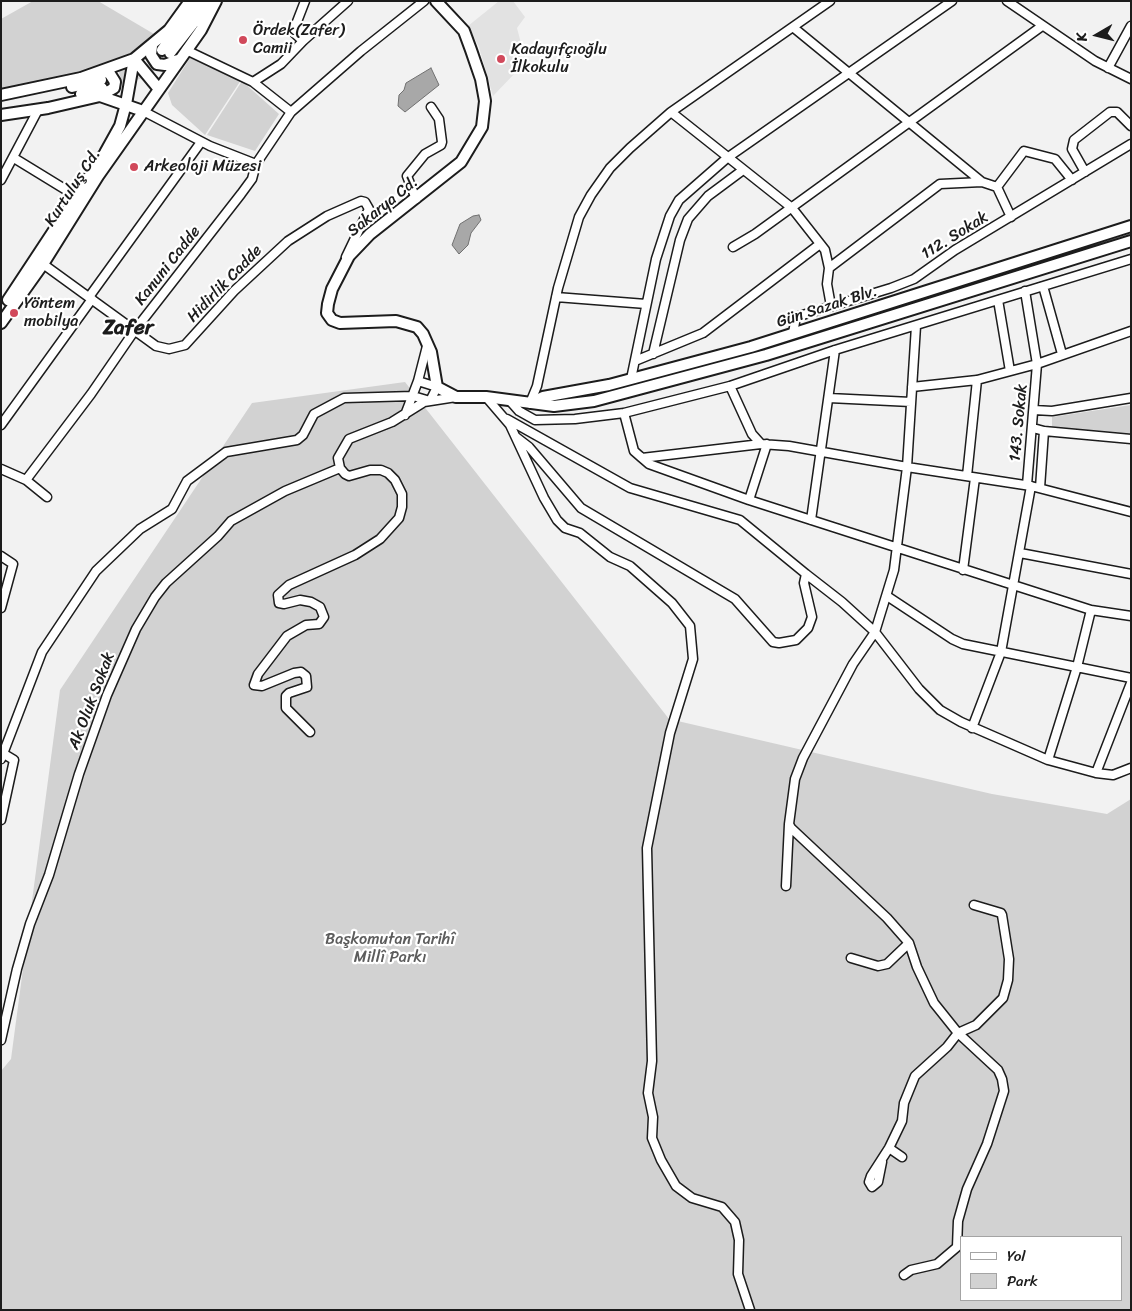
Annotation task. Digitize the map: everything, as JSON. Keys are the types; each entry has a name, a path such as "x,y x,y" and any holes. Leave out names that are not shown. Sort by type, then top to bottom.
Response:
{"main road":[{"path":"166,52 169,30 190,1"},
{"path":"166,52 199,1"},
{"path":"166,52 210,1"},
{"path":"1,115 38,110 102,84 134,59 186,50 201,30 216,1"},
{"name":"Sakarya Cd.","path":"436,1 464,31 481,78 485,112 482,127 461,162 362,240 339,273 328,304 328,313 332,320 353,324 396,321 417,327 431,352 437,386"},
{"name":"Kurtuluş Cd.","path":"1,323 43,264 98,176 171,70 166,52"},
{"path":"134,59 158,88"},
{"name":"Kurtuluş Cd.","path":"1,312 120,126 134,59"},
{"path":"1,96 37,94 102,84"},
{"path":"102,84 112,100 120,126"},
{"path":"1,109 41,103 102,84"},
{"path":"112,100 143,111"},
{"name":"Gün Sazak Blv.","path":"530,403 543,396 582,391 631,379 793,333 1131,226"},
{"name":"Gün Sazak Blv.","path":"456,396 486,397 511,402 554,406 594,401 766,355 1131,241"},
{"path":"437,386 456,396"}],"street":[{"path":"303,41 293,32 306,1"},
{"path":"253,82 281,64 303,41 348,1"},
{"name":"Kanuni Cadde","path":"26,480 91,394 135,330 252,179 256,164 291,112 361,51 424,1"},
{"path":"530,403 537,386 556,297 579,217 591,195 610,168 670,112 794,28 830,1"},
{"path":"631,379 646,304 670,216 679,200 689,189 727,158 952,1"},
{"path":"1007,1 1108,68 1131,79"},
{"path":"733,248 792,208 1042,26"},
{"path":"1108,68 1131,26"},
{"path":"794,28 982,182 997,188 1011,217"},
{"path":"186,50 253,82 291,112"},
{"path":"416,199 407,176 425,154 441,145 442,142 439,120 431,107"},
{"path":"1,180 38,110"},
{"path":"143,111 201,142 256,164"},
{"path":"670,112 792,208 825,250 829,268 827,284 831,306"},
{"path":"1085,172 1072,149 1074,140 1110,112 1117,112 1131,126"},
{"path":"1,425 201,142"},
{"name":"112. Sokak","path":"793,333 796,317 891,288 914,279 955,250 1131,144"},
{"path":"997,188 1024,151 1056,159 1072,180"},
{"path":"14,158 76,196"},
{"path":"653,354 680,240 688,218 708,196 743,170"},
{"path":"829,268 940,184 982,182"},
{"name":"Hidirlik Cadde","path":"43,264 156,346 168,350 185,345 234,291 288,241 326,216 361,201 365,202 369,209 367,215 360,226 339,273"},
{"path":"634,361 703,333 820,244"},
{"path":"511,402 519,411 536,420 575,419 624,413 730,386 835,350 1131,259"},
{"path":"1043,286 1062,354"},
{"name":"143. Sokak","path":"972,728 1001,652 1020,553 1029,486 1037,364 1026,292"},
{"path":"556,297 646,304"},
{"path":"998,300 1010,371"},
{"path":"786,886 789,824 795,779 803,758 853,664 875,632 887,596 897,546 907,467 916,326"},
{"path":"912,386 976,380 1037,364 1131,331"},
{"path":"405,415 426,355 427,342"},
{"path":"811,520 835,350"},
{"path":"963,570 971,477 976,380"},
{"path":"418,381 437,386 430,401"},
{"path":"730,386 752,434 764,444"},
{"path":"1,820 14,760 2,757 42,652 96,571 140,529 172,509 187,482 226,452 297,440 303,435 314,414 344,398 413,396 430,401"},
{"path":"310,732 286,708 286,696 289,693 307,687 306,676 301,672 294,673 262,686 254,685 258,674 288,636 306,625 318,624 324,617 320,607 311,602 300,600 284,604 278,603 278,595 289,585 327,568 380,539 399,518 402,507 402,494 399,486 388,473 381,470 370,470 350,476 345,474 340,468 338,458 349,439 405,415 424,402 456,396"},
{"path":"486,397 503,416 516,437 544,498 557,520 565,528 580,533 610,556 630,566 672,603 690,626 693,659 670,733 648,848 652,1061 648,1093 653,1117 652,1138 661,1160 676,1186 692,1198 722,1207 735,1222 739,1240 738,1274 750,1310"},
{"path":"829,398 911,402"},
{"path":"1034,410 1052,411 1131,398"},
{"path":"624,413 634,451 649,464 749,500 897,546 963,570 1091,610 1131,616"},
{"path":"503,416 534,436 630,488 740,520 842,602 875,632 919,689 940,710 972,728 1048,760 1096,773 1113,775 1131,768"},
{"path":"1033,428 1044,431 1131,439"},
{"path":"1040,488 1044,431"},
{"path":"516,437 529,447 581,508 736,599 773,642 779,643 796,640 804,635 811,624 812,618 804,583 806,574"},
{"path":"749,500 764,444"},
{"path":"642,458 764,444 822,451 907,467 1040,488 1131,512"},
{"name":"Ak Oluk Sokak","path":"1,1040 17,969 30,924 49,875 79,774 107,695 136,629 155,597 166,583 218,536 231,521 285,491 340,468"},
{"path":"1,469 26,480 47,497"},
{"path":"1020,553 1131,574"},
{"path":"1,556 13,564 1,608"},
{"path":"887,596 952,639 1001,652 1131,678"},
{"path":"1048,760 1077,667 1091,610"},
{"path":"1096,773 1131,683"},
{"path":"789,824 791,828 887,918 909,943 917,967 934,1002 958,1033 998,1070 1002,1079 1004,1091 1002,1102 987,1144 967,1190 958,1221 957,1248 937,1264 911,1270 904,1275"},
{"path":"882,1162 902,1121 904,1103 915,1076 947,1047 958,1033 976,1025 1003,998 1008,980 1009,959 1002,915 974,905"},
{"path":"851,958 878,966 887,964 909,943"},
{"path":"890,1148 902,1157"}],"shaded area":[{"name":"Kadayıfçıoğlu İlkokulu","path":"499,1 513,1 525,17 517,28 522,47 517,71 493,96 479,47 468,26"},
{"path":"431,68 439,85 405,112 398,106 399,95 404,90 406,83"},
{"path":"479,215 481,220 471,233 468,245 459,254 452,245 460,224 473,216"}],"green space":[{"path":"33,1 98,1 154,34 129,54 86,72 1,93 1,19"},
{"path":"190,58 241,80 205,135 172,105 168,93"},
{"path":"242,81 279,114 255,151 207,135"},
{"name":"Başkomutan Tarihî Millî Parkı","path":"405,382 669,719 992,794 1107,814 1131,799 1131,1310 1,1310 1,1071 11,1059 60,690 252,403"},
{"path":"1131,405 1131,435 1052,429 1052,417"}],"tunnel":[{"path":"105,78 130,70 159,52"},
{"path":"107,86 146,71 170,53"}],"place":[{"name":"Ördek(Zafer) Camii","path":"243,40"},
{"name":"Kadayıfçıoğlu İlkokulu","path":"501,59"},
{"name":"Arkeoloji Müzesi","path":"134,167"},
{"name":"Yöntem mobilya","path":"14,313"}],"district":[{"name":"Zafer","path":"128,329"}]}
